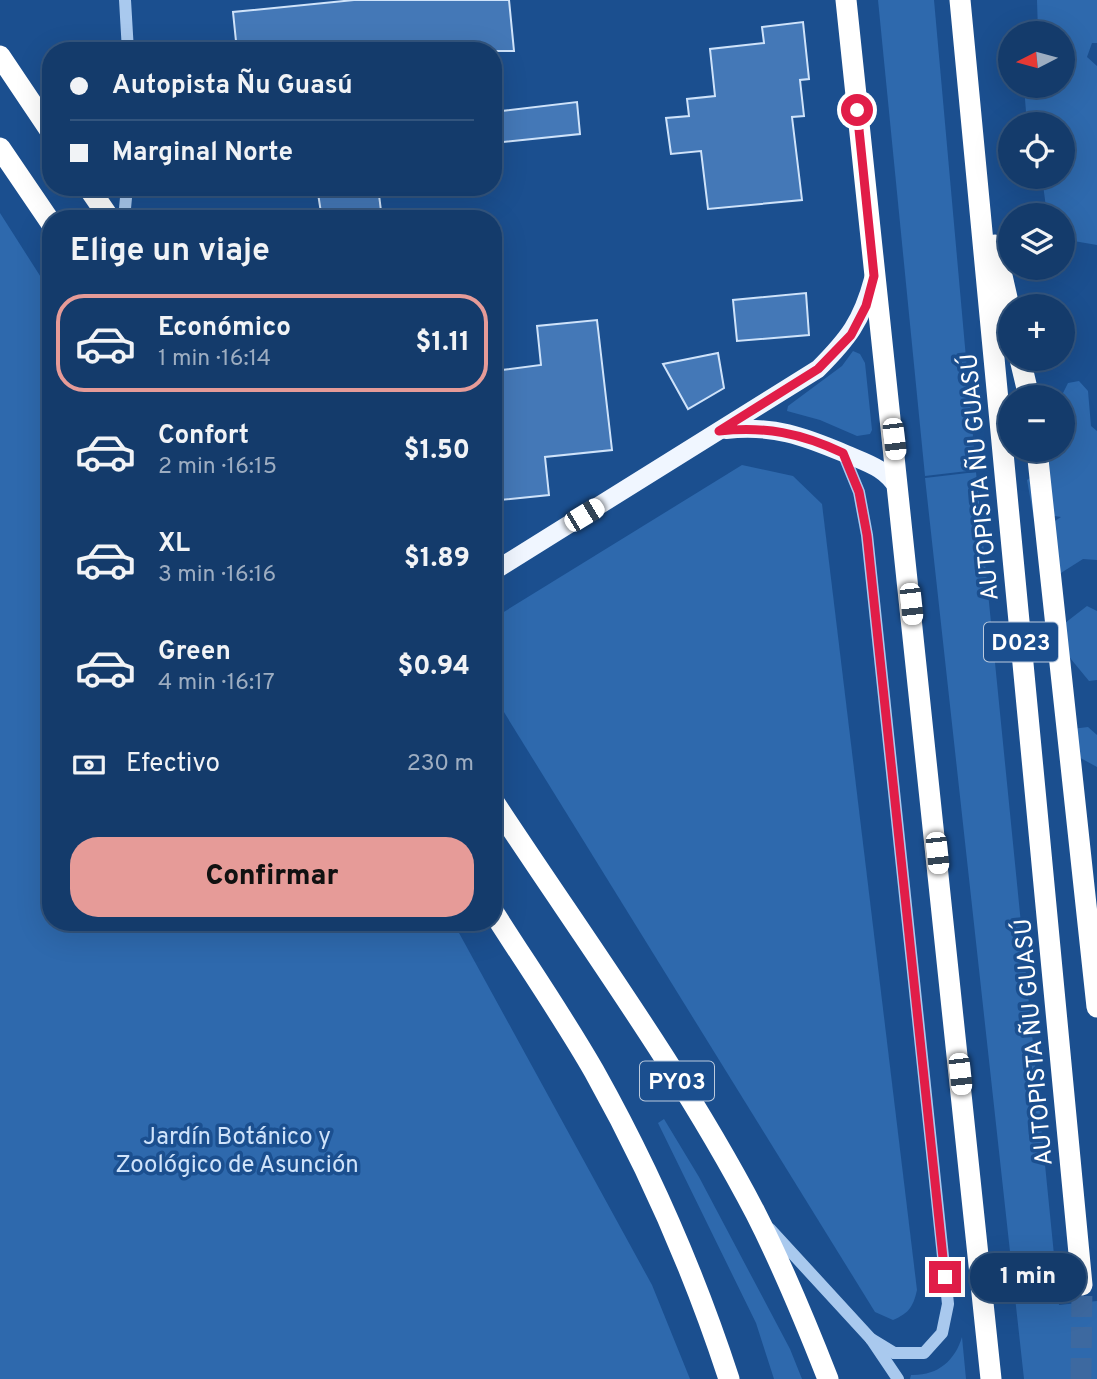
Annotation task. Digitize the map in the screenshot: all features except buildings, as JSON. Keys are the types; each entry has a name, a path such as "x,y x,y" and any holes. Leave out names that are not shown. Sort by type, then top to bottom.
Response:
{"highway":[{"path":"846,0 874,276 900,493 991,1379"},
{"name":"AUTOPISTA ÑU GUASÚ","path":"960,0 1082,1284"},
{"path":"0,57 42,119"},
{"path":"0,148 42,210"},
{"path":"975,150 1006,294"},
{"path":"1038,462 1097,1007"},
{"name":"PY03","path":"502,814 675,1078 755,1213 799,1304 828,1379"},
{"name":"PY03","path":"502,926 594,1071 659,1197 710,1322 729,1379"}],"main road":[{"path":"502,566 818,369 851,335 866,306 874,276"},
{"path":"719,431 750,428 809,437 890,476 900,493"}],"street":[{"path":"125,0 127,42"},
{"path":"843,453 859,492 867,535 948,1304 942,1333 924,1353 894,1353 871,1339"},
{"path":"755,1213 871,1339 898,1379"}],"green space":[{"path":"878,0 934,0 976,470 925,476"},
{"path":"1037,0 1097,0 1097,43 1092,43 1087,57 1097,66 1097,245 1075,241 1075,203 1045,203 1044,189 1075,189 1075,112 1026,112 1025,98 1075,98 1075,21 1038,21"},
{"name":"Jardín Botánico y Zoológico de Asunción","path":"0,213 42,279 42,931 458,931 652,1285 690,1379 0,1379"},
{"path":"853,351 860,354 865,363 872,430 870,434 857,436 820,420 787,411 788,406 842,366"},
{"path":"1079,381 1088,391 1091,426 1097,431 1097,560 1083,559 1053,578 1044,528 1061,517 1048,515 1034,519 1027,480 1034,475 1038,462 1075,462 1075,385 1067,385"},
{"path":"742,465 793,476 822,504 917,1290 914,1301 903,1315 893,1320 875,1312 502,709 502,613"},
{"path":"976,472 1059,1305 1097,1301 1097,1379 1024,1379 925,478"},
{"path":"1087,606 1097,611 1097,680 1089,681 1066,653 1065,623"},
{"path":"1088,727 1097,735 1097,767 1075,755 1072,729"},
{"path":"664,1119 699,1177 790,1349 802,1379 774,1379 756,1323 658,1123"},
{"path":"962,1337 966,1379 910,1379 911,1375 929,1373 944,1365 955,1353"}],"tunnel":[{"path":"1081,1379 1082,1285"}],"route":[{"path":"857,110 874,276 866,306 851,335 818,369 787,391 719,431 750,428 809,437 843,453 859,492 867,535 945,1277"}]}
